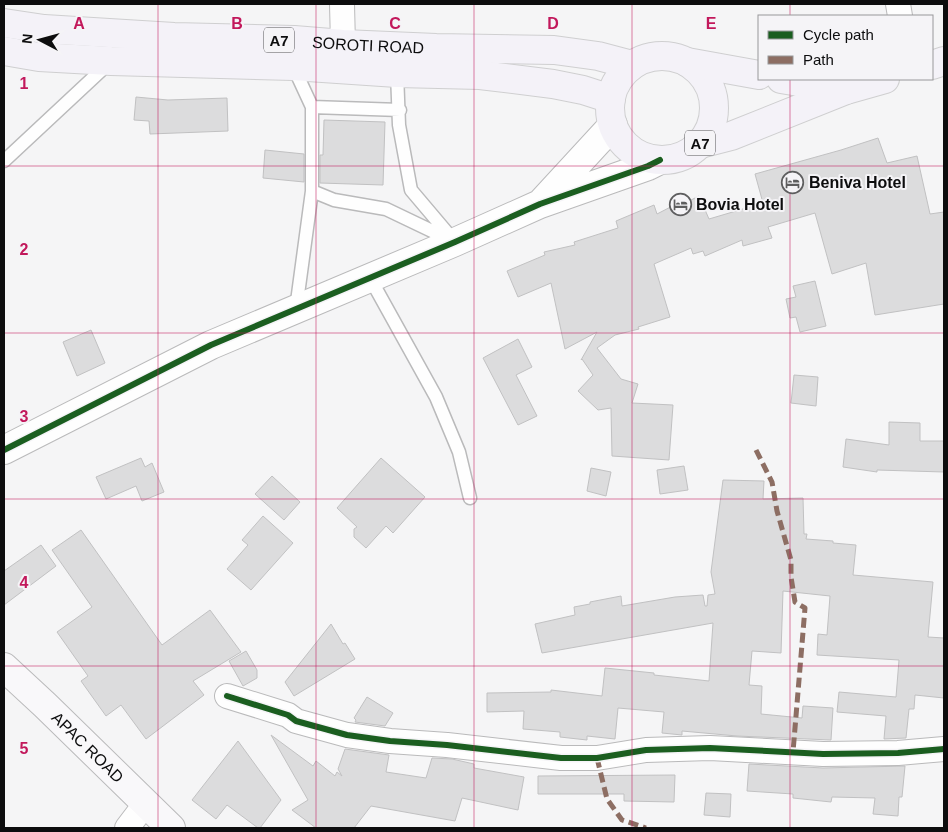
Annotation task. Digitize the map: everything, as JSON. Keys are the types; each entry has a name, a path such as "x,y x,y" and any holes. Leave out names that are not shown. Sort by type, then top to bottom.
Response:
{"main road":[{"name":"SOROTI ROAD","path":"4,23 44,29 146,35 294,40 480,50 554,50 598,56 632,65"},
{"name":"SOROTI ROAD","path":"4,51 39,57 111,61 293,66 397,73 480,75 553,84 584,90 612,112"},
{"name":"A7","path":"687,62 700,72 709,84 714,115 709,131 700,144 688,153 674,159 660,160 644,157 631,150 620,139 612,112 613,90 624,72 632,65 645,58 659,55 673,56 687,62 758,75"},
{"name":"A7","path":"787,80 846,90"},
{"name":"A7","path":"700,144 732,136 846,90 881,80"},
{"name":"APAC ROAD","path":"4,667 45,704 171,828"}],"street":[{"path":"342,4 343,44"},
{"path":"540,204 612,112"},
{"path":"4,450 211,345 540,204 648,166 660,160"},
{"path":"227,696 288,715 296,721 347,735 561,758 597,758 646,750 710,748 824,754 898,753 944,749"},
{"path":"127,828 146,803"}],"lane":[{"path":"4,161 111,61"},
{"path":"293,66 312,107 312,191 296,309"},
{"path":"397,73 400,110 399,125 411,190 455,242"},
{"path":"312,107 400,110"},
{"path":"312,191 334,200 386,209 455,242"},
{"path":"370,278 436,397 459,452 470,498"}],"building":[{"path":"136,97 168,100 227,98 228,131 150,134 149,121 134,120"},
{"path":"324,120 385,122 383,185 320,183 320,155 323,155"},
{"path":"878,138 887,163 917,156 930,214 944,212 944,304 875,315 866,263 832,274 815,213 768,227 772,238 743,246 742,240 705,256 703,251 693,254 691,248 654,264 670,317 638,327 639,329 615,335 597,348 621,379 638,384 632,403 673,405 669,460 612,456 611,408 598,410 578,391 593,375 581,360 597,332 565,349 551,283 518,297 507,271 545,255 544,252 575,245 574,242 618,228 616,221 654,205 657,214 684,200 685,203 699,196 709,219 763,203 755,174"},
{"path":"265,150 304,154 304,182 263,178"},
{"path":"815,281 826,326 800,332 796,317 790,318 786,299 796,297 793,286"},
{"path":"91,330 105,363 77,376 63,342"},
{"path":"518,339 532,367 516,375 537,416 518,425 483,358"},
{"path":"794,375 818,377 816,406 791,403"},
{"path":"889,422 920,423 920,441 944,441 944,472 877,470 877,472 843,467 846,439 889,445"},
{"path":"141,458 145,467 152,463 164,492 142,501 136,486 106,499 96,477"},
{"path":"381,458 425,497 393,533 386,526 366,548 354,537 354,529 357,527 337,508"},
{"path":"684,466 688,490 660,494 657,470"},
{"path":"591,468 611,472 606,496 587,491"},
{"path":"272,476 300,502 284,520 255,494"},
{"path":"723,480 764,481 763,499 803,498 804,534 807,534 806,539 856,545 853,575 933,582 928,637 944,638 944,698 915,695 914,709 909,709 906,738 884,739 886,716 837,712 839,692 896,697 899,660 817,655 818,634 827,635 830,596 783,591 781,653 752,651 749,685 762,686 761,714 802,718 803,706 833,708 831,740 737,736 682,731 682,735 662,733 664,712 618,708 615,739 587,736 587,740 560,737 560,732 523,729 524,711 487,712 487,693 551,692 551,690 602,696 605,668 709,681 713,623 542,653 535,624 575,615 574,607 621,596 622,606 675,597 703,595 705,606 707,606 708,595 715,594 711,572"},
{"path":"263,516 293,543 251,590 227,569 248,545 242,540"},
{"path":"81,530 162,645 210,610 241,652 193,681 204,695 146,739 121,705 106,716 81,681 88,676 57,632 92,607 52,550"},
{"path":"41,545 56,566 4,605 4,571"},
{"path":"331,624 355,659 294,696 285,682"},
{"path":"246,651 257,670 257,678 243,686 229,661"},
{"path":"367,697 393,713 385,726 355,722 354,718"},
{"path":"271,735 313,766 316,761 335,776 337,772 342,776 338,769 345,749 389,755 386,772 426,778 432,758 452,759 474,764 474,768 524,777 518,810 462,798 455,821 371,806 354,828 316,828 292,810 308,800"},
{"path":"238,741 281,800 260,828 227,805 216,819 192,800"},
{"path":"749,764 823,768 905,766 902,797 899,797 898,816 873,814 875,798 832,797 831,802 793,798 793,794 747,791"},
{"path":"675,775 674,802 624,801 624,794 538,794 538,776"},
{"path":"706,793 731,794 730,817 704,815"}],"marked path":[{"path":"756,450 772,482 777,511 791,560 791,577 795,602 805,608 793,752"},
{"path":"597,758 607,799 622,820 646,828"}],"cycle path":[{"path":"4,450 211,345 540,204 648,166 660,160"},
{"path":"227,696 288,715 296,721 347,735 561,758 597,758 646,750 710,748 823,754 898,753 944,749"}],"place":[{"name":"Beniva Hotel","path":"793,182"},
{"name":"Bovia Hotel","path":"680,204"}]}
